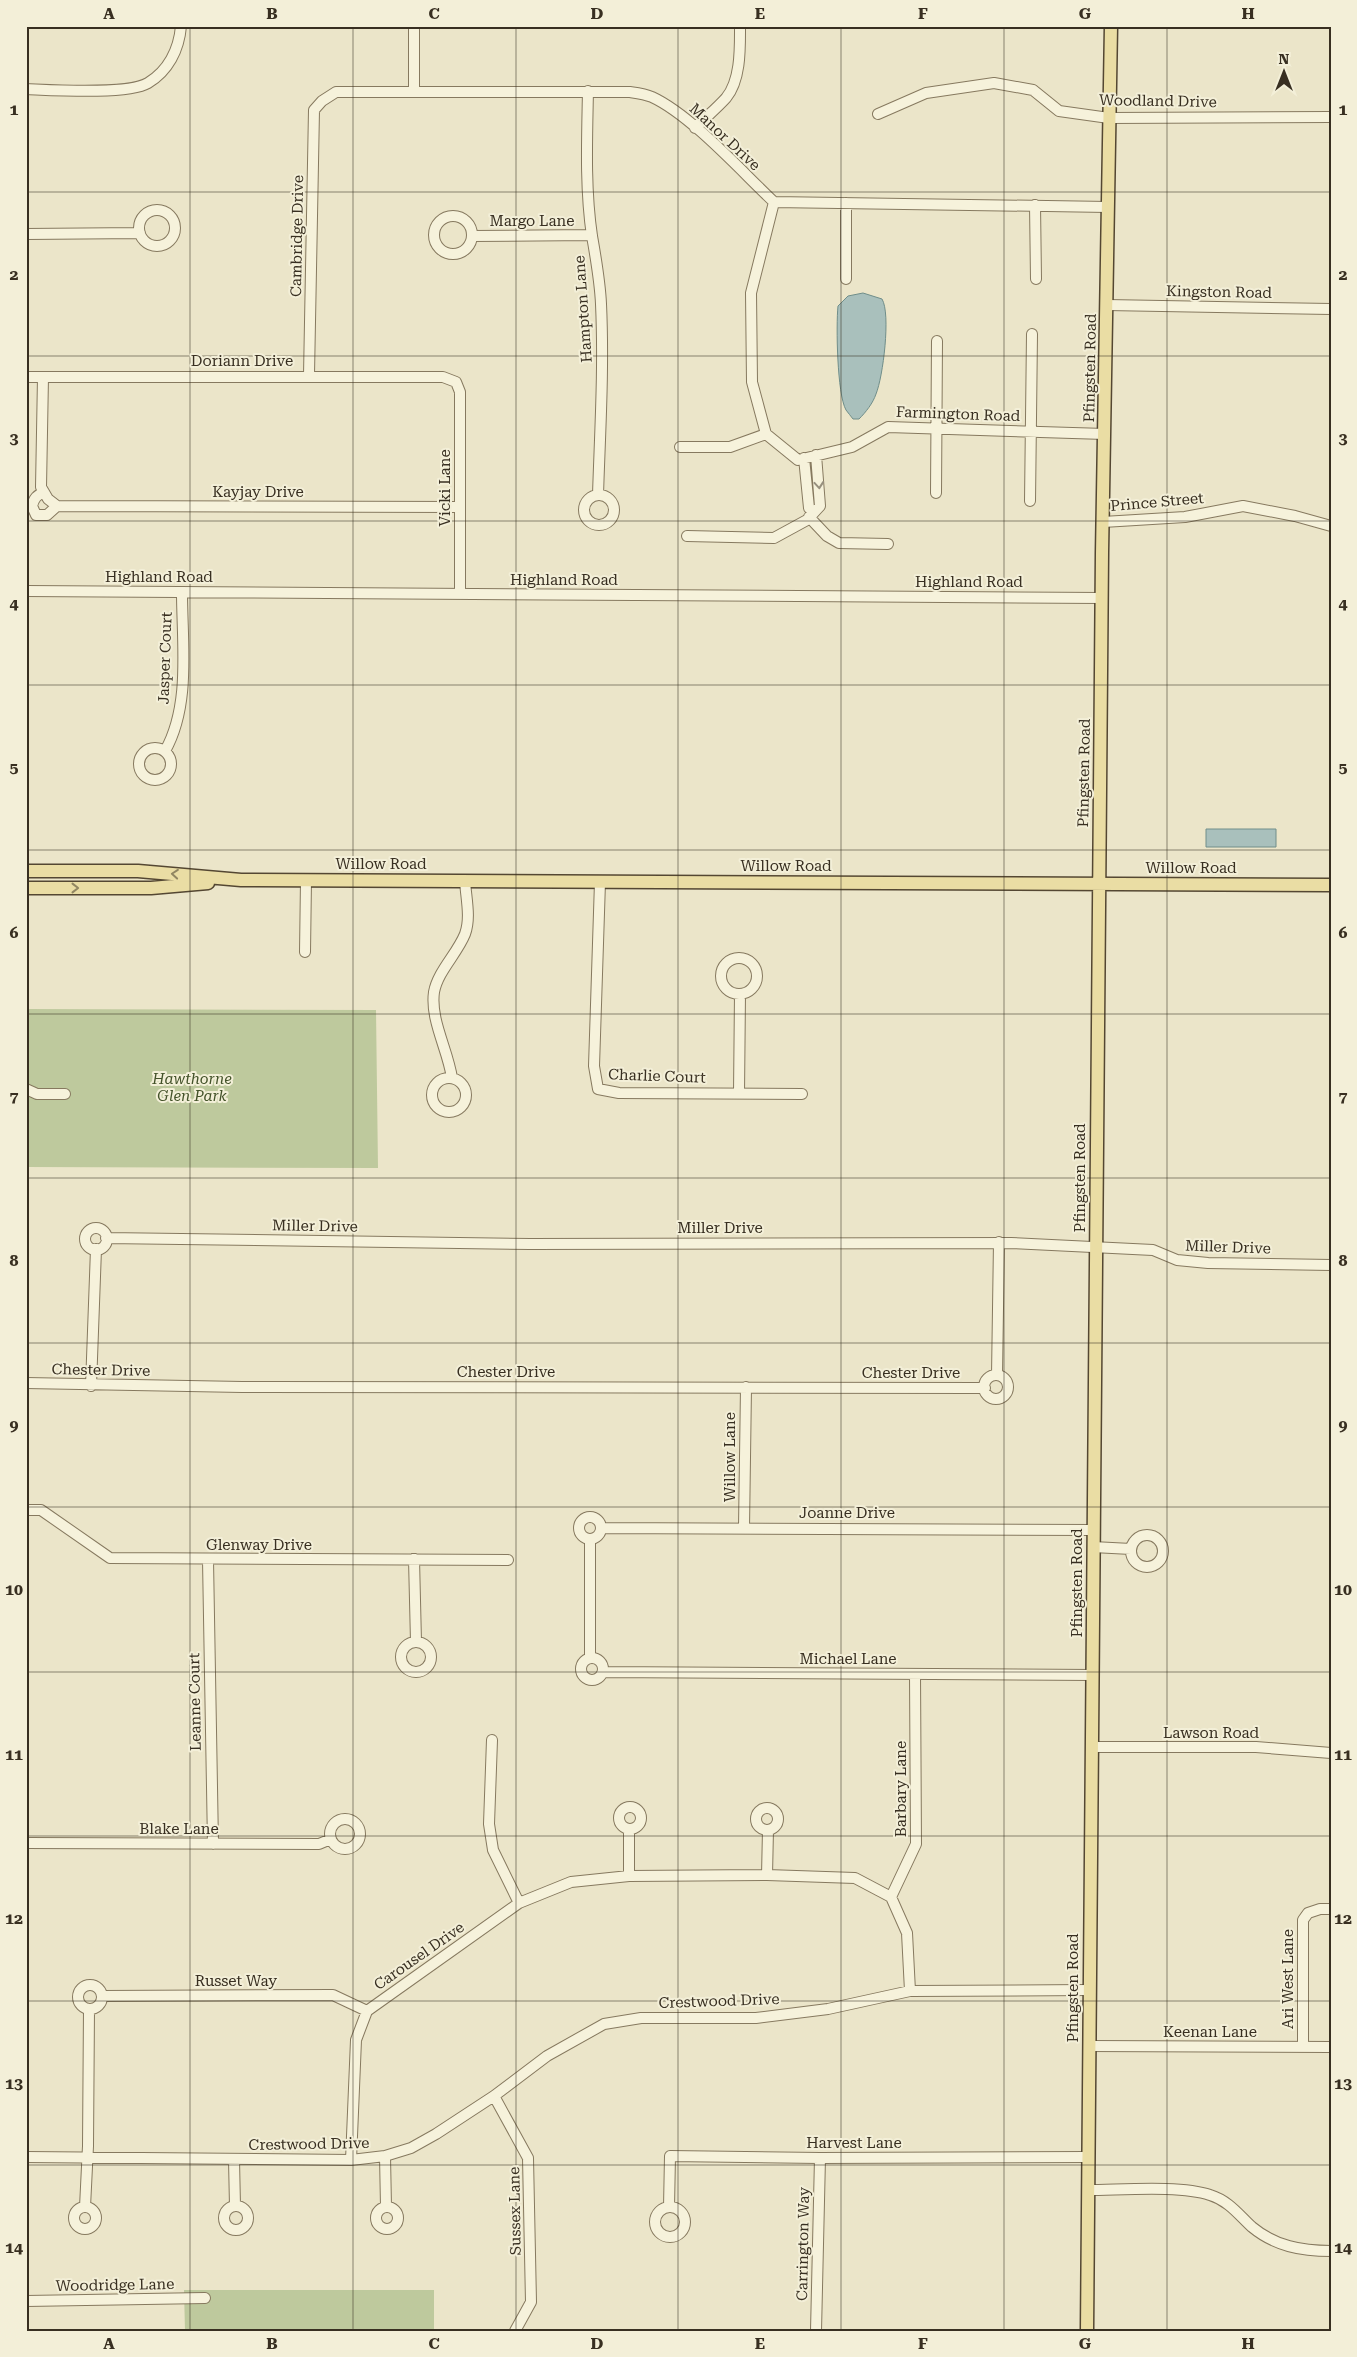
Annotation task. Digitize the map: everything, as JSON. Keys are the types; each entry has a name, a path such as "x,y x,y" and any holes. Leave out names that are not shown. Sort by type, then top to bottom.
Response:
{"main road":[{"name":"Pfingsten Road","path":"1087,2331 1099,884 1111,26"},
{"name":"Willow Road","path":"26,871 138,871 240,880 1331,885"},
{"name":"Willow Road","path":"26,888 150,888 240,880"}],"street":[{"path":"26,89 90,91 133,88 148,84 168,66 178,45 181,26"},
{"path":"414,26 414,91"},
{"path":"695,128 727,96 736,78 740,49 740,26"},
{"name":"Woodland Drive","path":"878,114 926,93 994,83 1033,90 1059,111 1109,118 1331,117"},
{"name":"Manor Drive","path":"322,101 336,92 588,91 630,92 651,96 670,107 695,128 774,202"},
{"name":"Hampton Lane","path":"588,91 587,146 592,235 599,269 601,304 602,367 598,495"},
{"name":"Cambridge Drive","path":"309,376 314,110 322,101"},
{"path":"888,544 839,543 827,536 809,508 804,458 798,460 766,434 752,382 750,293 774,202 1108,207"},
{"path":"846,203 846,279"},
{"path":"1035,205 1036,279"},
{"path":"26,234 140,233"},
{"name":"Margo Lane","path":"472,236 592,235"},
{"name":"Kingston Road","path":"1107,305 1331,308"},
{"path":"1030,501 1032,334"},
{"path":"936,493 937,341"},
{"name":"Doriann Drive","path":"26,377 443,377 456,382"},
{"path":"43,377 41,487 48,500 57,506"},
{"name":"Vicki Lane","path":"456,382 460,392 460,594"},
{"name":"Farmington Road","path":"804,458 852,447 888,427 1105,434"},
{"path":"680,447 730,448 766,434"},
{"path":"687,536 774,538 812,515 820,506 816,455"},
{"name":"Kayjay Drive","path":"44,492 34,500 32,506 36,514 47,515 57,506 460,507"},
{"name":"Prince Street","path":"1103,522 1185,517 1243,506 1295,516 1331,526"},
{"name":"Highland Road","path":"26,591 1102,598"},
{"name":"Jasper Court","path":"165,752 172,740 182,697 182,592"},
{"path":"306,880 306,952"},
{"path":"452,1078 450,1059 433,1005 435,990 440,976 466,932 468,919 465,881"},
{"name":"Charlie Court","path":"600,882 594,1066 598,1089 619,1093 802,1094"},
{"path":"739,1093 740,994"},
{"path":"26,1089 37,1094 65,1094"},
{"path":"97,1228 103,1231 106,1238 104,1245 96,1249 89,1247 86,1242 87,1232 97,1228"},
{"name":"Miller Drive","path":"106,1238 530,1244 999,1242 1096,1245 1152,1250 1177,1260 1208,1263 1331,1265"},
{"path":"997,1375 999,1242"},
{"path":"91,1386 96,1249"},
{"path":"997,1375 1006,1380 1008,1387 1006,1394 1001,1398 994,1398 988,1395 985,1388 988,1379 997,1375"},
{"name":"Chester Drive","path":"26,1383 91,1386 985,1388"},
{"name":"Willow Lane","path":"744,1528 746,1387"},
{"name":"Glenway Drive","path":"26,1510 41,1510 110,1558 208,1560 508,1560"},
{"path":"593,1518 599,1521 601,1528 597,1537 590,1539 584,1536 580,1530 583,1520 593,1518"},
{"name":"Joanne Drive","path":"601,1528 1093,1530"},
{"path":"590,1539 590,1657 582,1664 581,1671 585,1677 595,1680 603,1672 601,1661 590,1657"},
{"path":"1093,1547 1131,1549"},
{"path":"414,1559 416,1642"},
{"name":"Leanne Court","path":"208,1560 213,1844"},
{"name":"Michael Lane","path":"603,1672 1092,1675"},
{"name":"Barbary Lane","path":"891,1897 916,1844 915,1674"},
{"path":"492,1740 489,1824 493,1850 519,1903"},
{"name":"Lawson Road","path":"1092,1747 1256,1747 1331,1753"},
{"path":"629,1829 629,1876"},
{"path":"767,1875 768,1830"},
{"name":"Blake Lane","path":"26,1843 319,1844 331,1839"},
{"name":"Carousel Drive","path":"351,2160 356,2040 367,2011 519,1903 571,1882 629,1876 767,1875 855,1878 891,1897"},
{"path":"891,1897 907,1933 910,1991"},
{"name":"Ari West Lane","path":"1303,2047 1304,1920 1308,1913 1320,1909 1331,1909"},
{"path":"94,1985 100,1990 102,1996 100,2004 89,2009 81,2006 78,1998 82,1987 94,1985"},
{"name":"Crestwood Drive","path":"26,2157 351,2160 384,2156 411,2148 436,2134 494,2096 547,2056 604,2024 641,2018 756,2018 828,2009 910,1991 1090,1990"},
{"name":"Russet Way","path":"102,1996 333,1995 367,2011"},
{"path":"85,2207 89,2009"},
{"name":"Keenan Lane","path":"1089,2046 1331,2048"},
{"name":"Sussex Lane","path":"494,2096 528,2158 531,2302 515,2331"},
{"name":"Crestwood Drive","path":"384,2156 386,2207"},
{"name":"Harvest Lane","path":"670,2207 670,2156 820,2158 1088,2157"},
{"name":"Carrington Way","path":"816,2331 820,2158"},
{"name":"Crestwood Drive","path":"234,2160 234,2206"},
{"path":"1088,2190 1192,2190 1228,2203 1253,2227 1274,2241 1294,2249 1331,2251"},
{"name":"Woodridge Lane","path":"26,2301 205,2298"}],"green space":[{"name":"Hawthorne Glen Park","path":"26,1009 376,1010 378,1168 26,1167"},
{"path":"184,2290 434,2290 434,2331 185,2331"}],"water":[{"path":"863,293 882,299 886,318 885,346 879,386 875,397 859,419 853,419 843,402 839,375 837,343 838,306 848,296"},
{"path":"1206,829 1276,829 1276,847 1206,847"}]}
